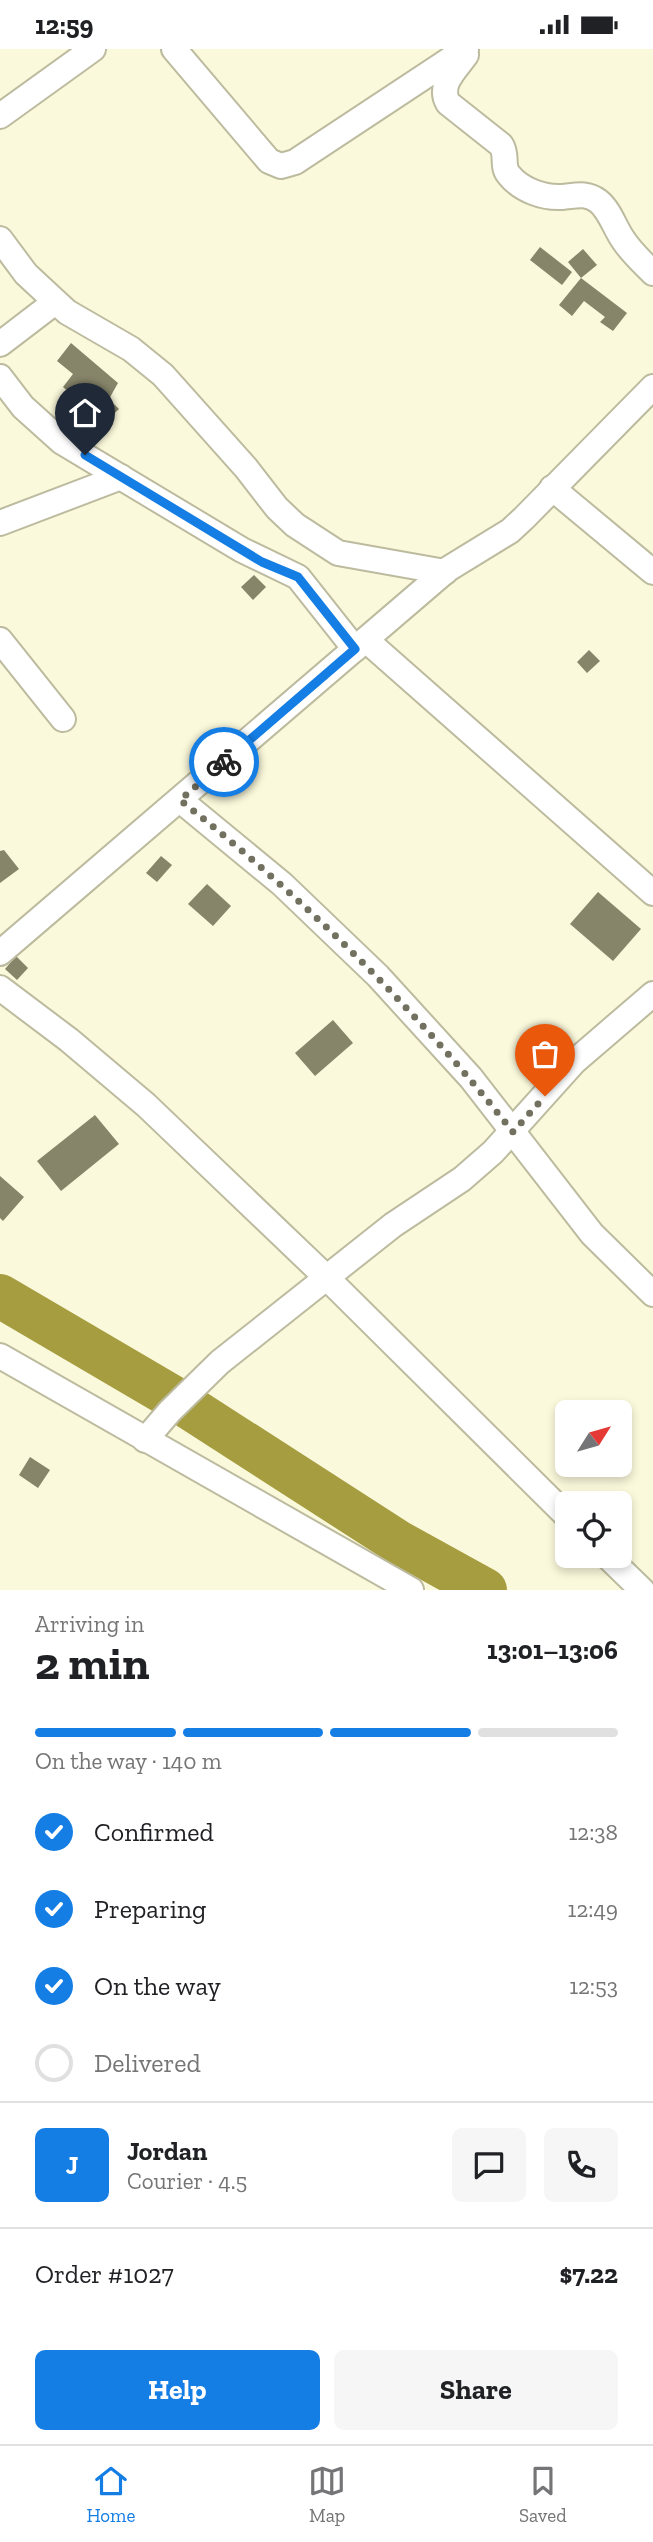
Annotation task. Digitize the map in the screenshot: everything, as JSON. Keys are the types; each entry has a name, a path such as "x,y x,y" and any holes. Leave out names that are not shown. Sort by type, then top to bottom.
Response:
{"street":[{"path":"0,116 93,49"},
{"path":"174,49 269,161 281,166 295,162 468,49"},
{"path":"468,49 445,85 448,103 501,145 506,154 505,165 509,176 531,191 551,196 581,195 599,201 625,243 653,273"},
{"path":"0,239 26,274 55,302 90,327 131,349 163,375 246,468 277,508 316,541 338,553 445,572"},
{"path":"0,344 55,302"},
{"path":"0,377 23,407 62,442 262,562 298,577 360,645 653,893"},
{"path":"0,953 445,572 510,531 653,387"},
{"path":"0,523 121,477"},
{"path":"552,488 653,572"},
{"path":"0,639 63,719"},
{"path":"180,800 282,884 378,976 462,1068 592,1234 653,1294"},
{"path":"0,988 69,1040 146,1105 327,1278 555,1504"},
{"path":"145,1440 220,1362 393,1225 461,1179 513,1132 574,1062 653,993"},
{"path":"0,1356 411,1590"},
{"path":"619,1568 642,1590"}],"building":[{"path":"540,247 572,272 562,285 530,260"},
{"path":"583,249 597,265 581,278 568,262"},
{"path":"581,278 627,313 613,331 600,322 605,317 584,301 572,316 559,305"},
{"path":"71,343 118,383 109,399 119,409 104,423 63,387 73,374 57,361"},
{"path":"254,575 266,587 253,600 241,587"},
{"path":"589,650 600,661 587,673 577,662"},
{"path":"4,850 19,869 0,883 0,851"},
{"path":"161,856 172,865 157,882 146,873"},
{"path":"207,884 231,906 213,926 188,904"},
{"path":"598,892 641,929 613,961 570,924"},
{"path":"16,956 28,968 17,980 5,969"},
{"path":"333,1020 353,1043 315,1076 295,1053"},
{"path":"95,1115 119,1144 61,1191 37,1161"},
{"path":"0,1176 24,1197 3,1221 0,1218"},
{"path":"30,1457 50,1470 38,1488 19,1475"}],"waterway":[{"path":"0,1296 179,1401 398,1542 485,1590"}],"way so far":[{"path":"224,762 180,800 282,884 331,929 425,1026 513,1132 545,1096"}],"route":[{"path":"85,455 262,562 298,577 355,649 224,762"}]}
